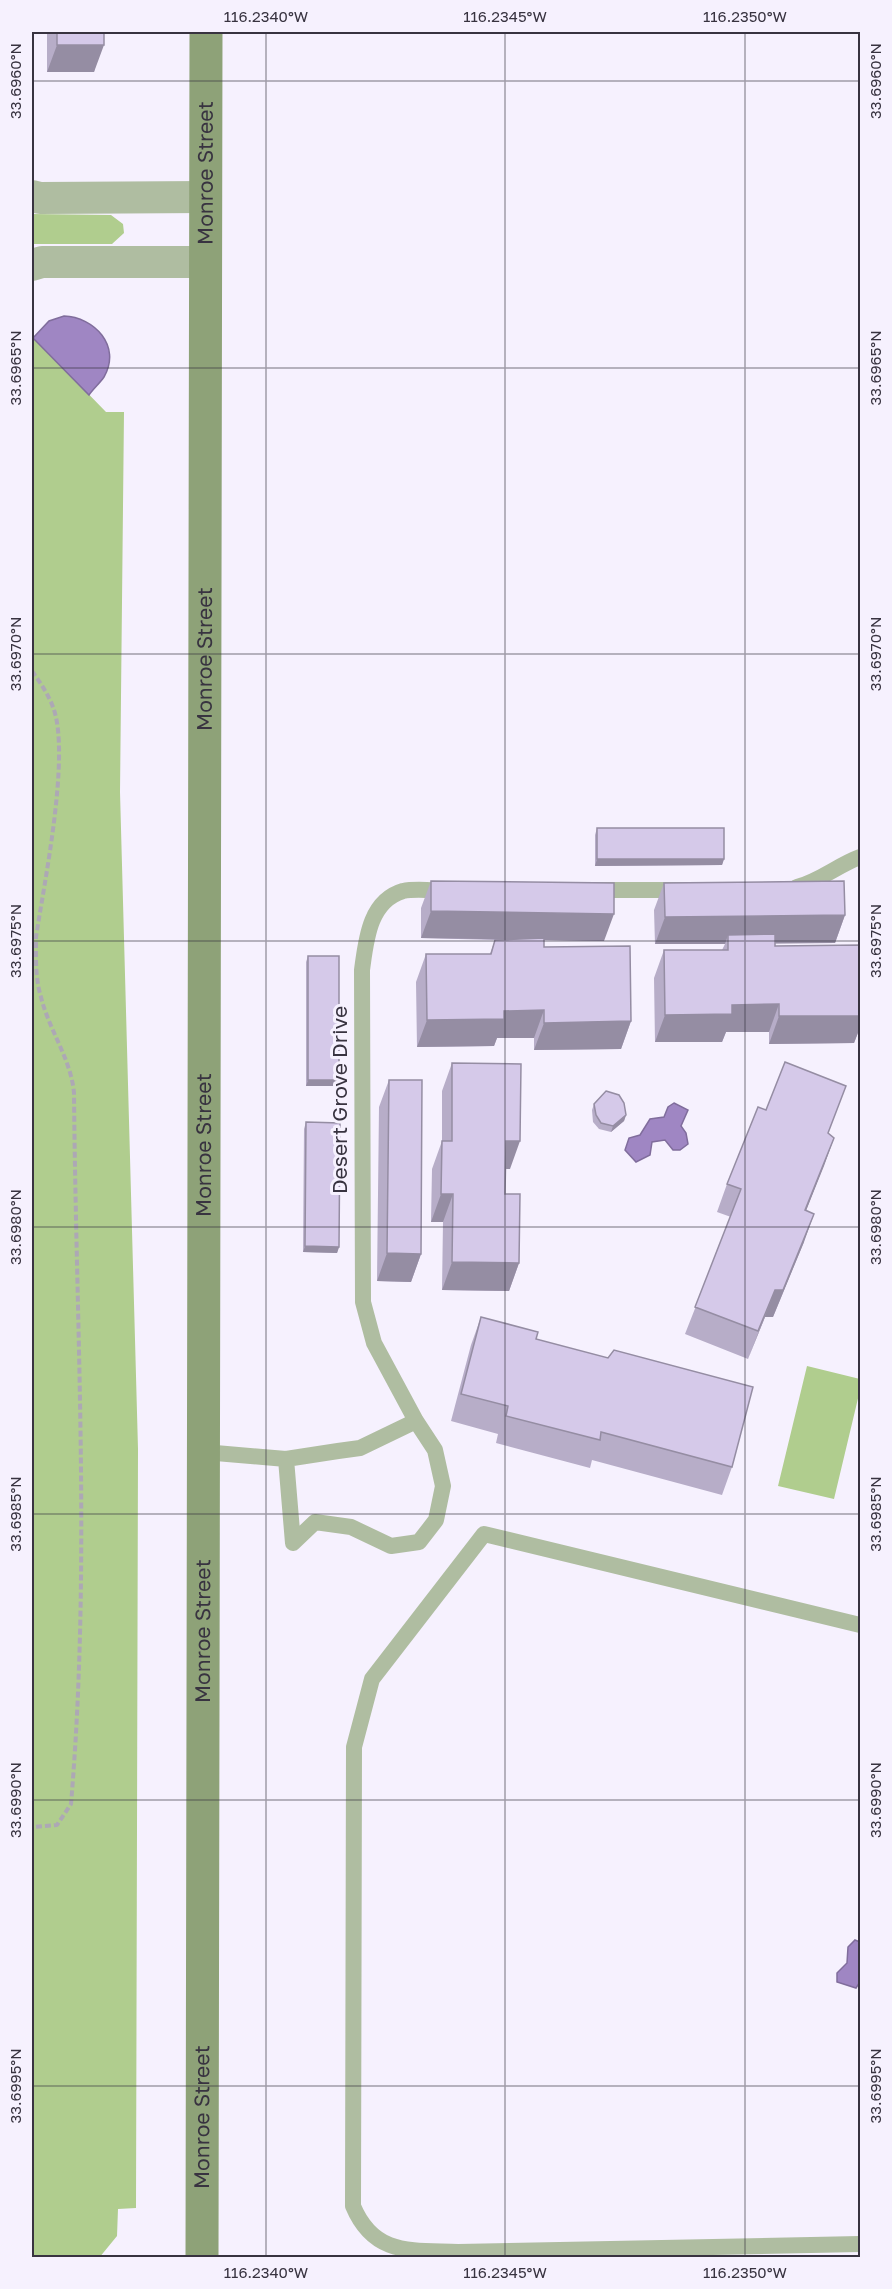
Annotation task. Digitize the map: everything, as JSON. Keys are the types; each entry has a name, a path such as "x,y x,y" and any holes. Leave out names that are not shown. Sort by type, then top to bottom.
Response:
{"main road":[{"name":"Monroe Street","path":"202,2258 206,32"}],"street":[{"path":"34,198 206,197"},
{"path":"35,262 206,262"}],"lane":[{"path":"786,890 816,882 843,863 861,857"},
{"path":"572,890 703,890"},
{"name":"Desert Grove Drive","path":"286,1459 293,1543 315,1522 351,1527 391,1546 419,1542 436,1520 442,1486 435,1450 416,1421 374,1343 363,1302 362,970 367,934 375,913 387,898 404,891 466,891"},
{"path":"204,1452 286,1459 360,1448 416,1421"},
{"path":"861,1625 484,1534 372,1679 354,1747 352,2206 361,2225 373,2237 389,2246 409,2250 458,2252 861,2244"}],"path":[{"path":"32,671 54,708 58,738 58,770 36,937 36,963 41,999 72,1075 74,1093 82,1484 71,1804 65,1817 57,1825 32,1827"}],"green space":[{"path":"32,214 111,215 123,224 124,233 112,244 32,244"},
{"path":"32,336 106,412 124,412 120,792 138,1449 136,2208 118,2209 117,2236 99,2258 32,2257"},
{"path":"807,1366 860,1379 860,1390 834,1499 778,1486"}],"shaded area":[{"path":"64,316 75,318 95,328 107,344 110,355 109,366 104,377 89,395 33,338 49,321"},
{"path":"674,1103 688,1110 681,1126 686,1133 688,1144 680,1150 673,1150 665,1140 652,1142 650,1155 636,1162 625,1150 629,1138 640,1135 650,1119 664,1117 668,1107"},
{"path":"855,1940 860,1942 860,1982 856,1988 837,1982 837,1973 847,1963 848,1947"}],"building":[{"path":"57,32 104,32 104,45 57,45"},
{"path":"597,828 724,828 724,859 597,859"},
{"path":"431,881 614,883 614,914 431,911"},
{"path":"844,881 845,915 665,917 664,883"},
{"path":"775,934 775,946 861,945 861,1016 779,1016 779,1004 732,1005 732,1014 665,1015 664,950 728,950 728,935"},
{"path":"544,938 544,947 630,946 631,1021 544,1023 544,1010 504,1011 504,1019 427,1020 426,954 491,954 495,940"},
{"path":"308,956 339,956 339,1080 308,1080"},
{"path":"785,1062 846,1086 828,1133 834,1138 805,1210 814,1214 783,1290 775,1290 758,1331 695,1307 741,1189 727,1184 758,1107 766,1110"},
{"path":"452,1063 521,1064 520,1141 506,1141 505,1194 520,1194 519,1263 452,1262 453,1194 441,1194 442,1141 452,1141"},
{"path":"389,1080 422,1080 421,1254 387,1253"},
{"path":"606,1091 619,1095 624,1103 626,1115 613,1126 601,1123 596,1115 594,1104"},
{"path":"306,1122 340,1123 339,1247 305,1246"},
{"path":"481,1317 538,1332 536,1339 608,1358 614,1350 753,1387 732,1467 601,1432 600,1440 506,1416 508,1406 461,1394"}]}
